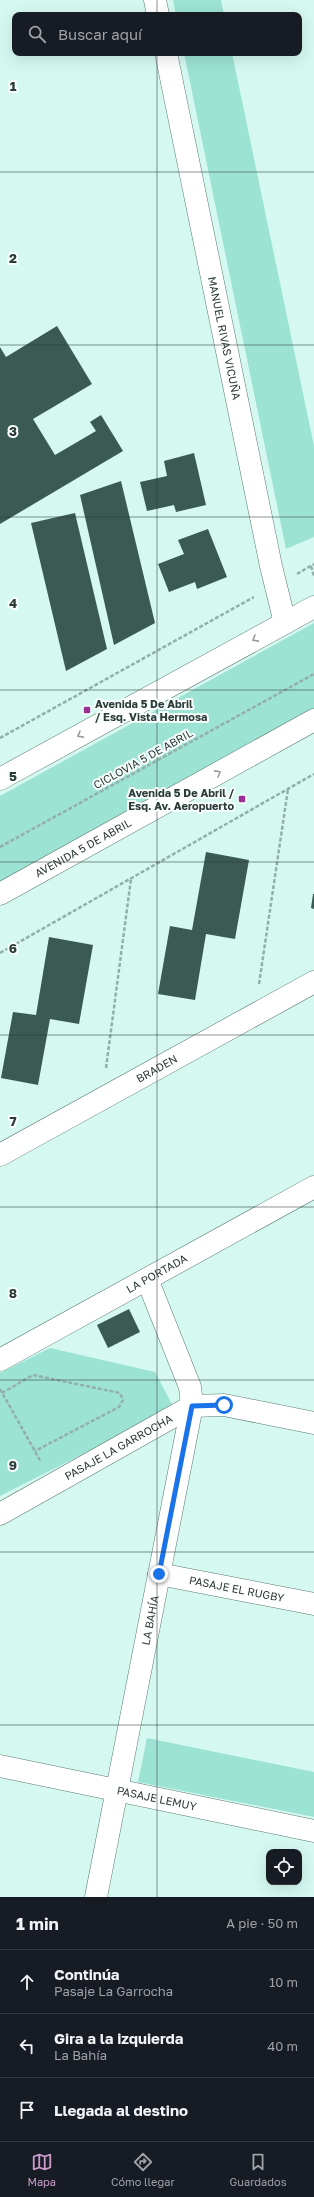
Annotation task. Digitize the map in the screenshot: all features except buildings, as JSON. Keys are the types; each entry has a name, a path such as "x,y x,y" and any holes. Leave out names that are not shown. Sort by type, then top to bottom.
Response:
{"street":[{"path":"155,0 157,12"},
{"name":"MANUEL RIVAS VICUÑA","path":"167,56 285,623"},
{"path":"0,779 314,607"},
{"name":"AVENIDA 5 DE ABRIL","path":"0,894 314,720"},
{"name":"BRADEN","path":"0,1155 314,982"},
{"name":"LA PORTADA","path":"0,1360 314,1187"},
{"name":"LA BAHÍA","path":"96,1897 192,1406 190,1386 147,1279"},
{"name":"PASAJE LA GARROCHA","path":"0,1514 192,1406 224,1405 314,1423"},
{"name":"PASAJE EL RUGBY","path":"159,1574 314,1604"},
{"name":"PASAJE LEMUY","path":"0,1766 314,1831"}],"path":[{"path":"0,738 313,565 314,576"},
{"name":"CICLOVIA 5 DE ABRIL","path":"0,847 314,674"},
{"path":"0,952 314,774"},
{"path":"254,1015 288,789"},
{"path":"102,1099 131,878"},
{"path":"2,1393 36,1375 120,1393 123,1395 123,1400 118,1406 35,1451"},
{"path":"0,1389 53,1484"}],"green space":[{"path":"173,0 221,0 223,12 175,12"},
{"path":"185,56 233,56 314,446 314,537 286,549"},
{"path":"314,623 314,712 0,890 0,796"},
{"path":"50,1348 155,1372 174,1408 0,1496 0,1373"},
{"path":"147,1738 314,1772 314,1817 138,1782"}],"place":[{"name":"Avenida 5 De Abril / Esq. Vista Hermosa","path":"87,710"},
{"name":"Avenida 5 De Abril / Esq. Av. Aeropuerto","path":"242,799"}],"route":[{"path":"159,1574 192,1406 206,1404 224,1405"}]}
